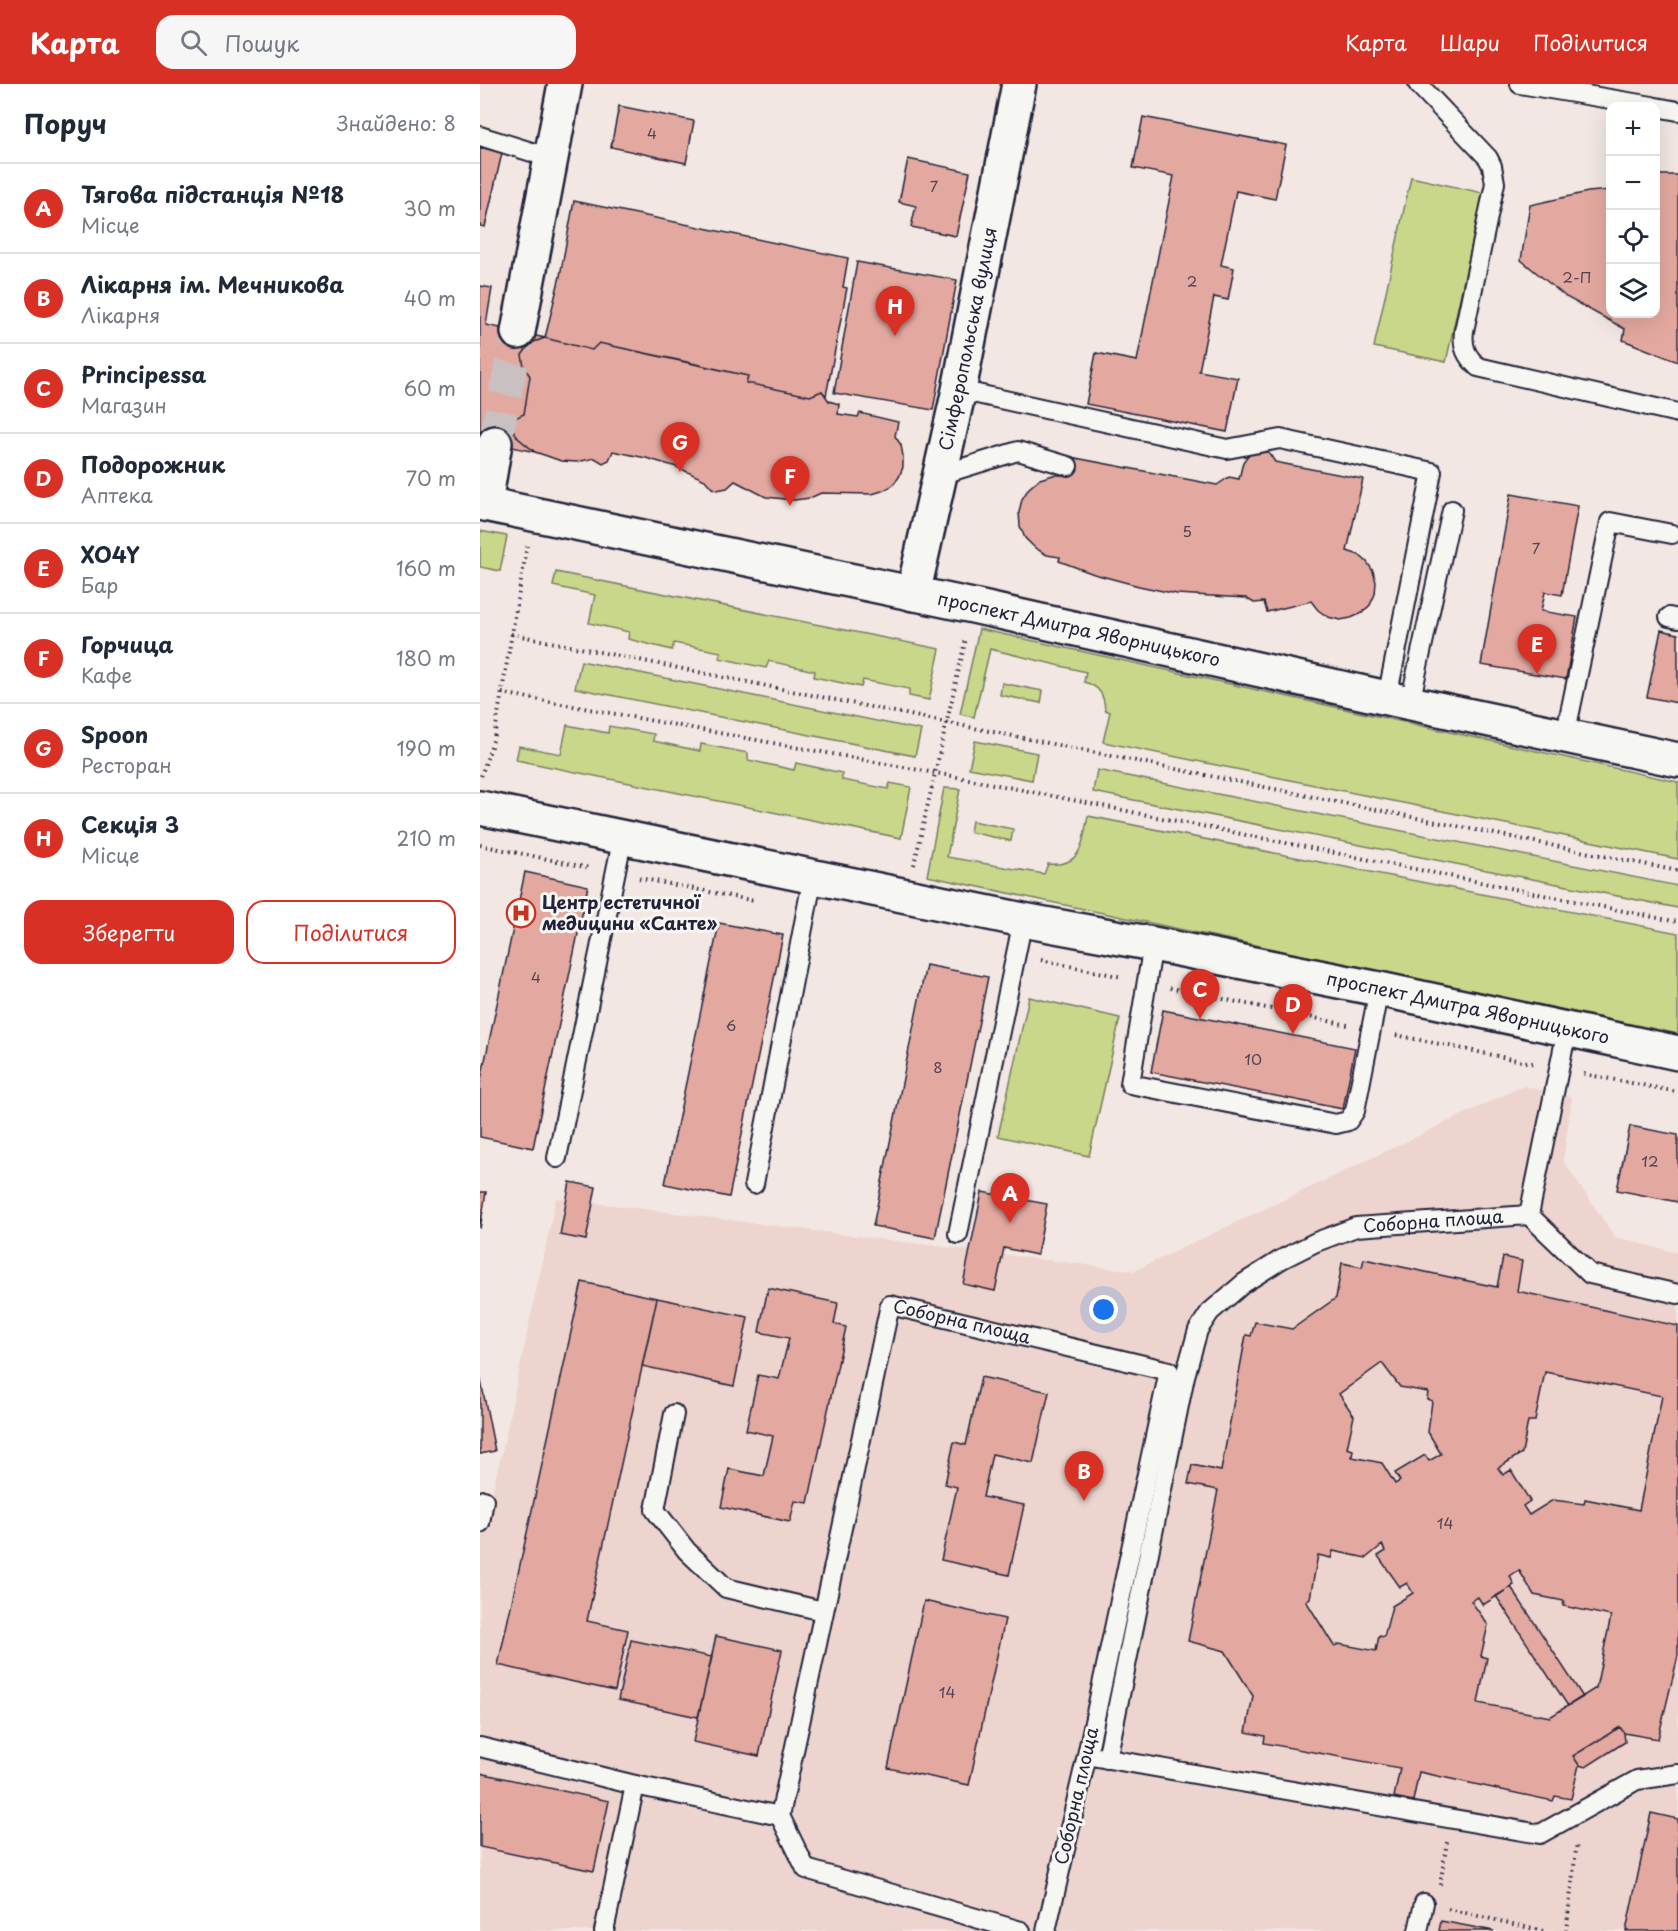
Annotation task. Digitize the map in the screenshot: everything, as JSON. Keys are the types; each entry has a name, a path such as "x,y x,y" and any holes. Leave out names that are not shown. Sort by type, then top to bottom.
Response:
{"main road":[{"path":"518,332 565,84"},
{"name":"Сімферопольська вулиця","path":"913,594 959,390 1019,84"},
{"path":"482,503 495,443"},
{"name":"проспект Дмитра Яворницького","path":"482,503 973,606 1398,701 1678,760"},
{"name":"проспект Дмитра Яворницького","path":"480,808 1023,920 1379,989 1678,1053"}],"lane":[{"path":"1418,84 1488,159 1495,174 1464,331 1465,351 1470,360 1478,367 1678,413"},
{"path":"1520,84 1625,102"},
{"path":"1660,108 1678,111"},
{"path":"480,136 551,158"},
{"path":"959,390 1227,449 1280,439 1432,472 1398,701"},
{"path":"940,475 1018,451 1068,466"},
{"path":"1398,701 1452,510"},
{"path":"1565,736 1610,522 1672,534"},
{"path":"557,1158 623,836"},
{"path":"754,1184 813,876"},
{"path":"958,1234 1023,920"},
{"path":"1153,944 1130,1084 1336,1124 1348,1121 1355,1111 1379,989"},
{"path":"1567,1030 1529,1215 1590,1274 1678,1293"},
{"name":"Соборна площа","path":"1107,1759 1185,1376 1198,1330 1210,1312 1244,1283 1282,1259 1316,1242 1356,1227 1529,1215"},
{"name":"Соборна площа","path":"780,1816 890,1305 1169,1371 1087,1755 1046,1931"},
{"path":"674,1414 655,1510 687,1551 726,1588 823,1611"},
{"path":"480,1523 484,1500"},
{"path":"480,1747 635,1785 780,1816 806,1869 1021,1931"},
{"path":"1087,1755 1540,1834 1637,1780 1678,1774"},
{"path":"604,1931 635,1785"},
{"path":"1418,1931 1430,1904"}],"path":[{"path":"480,779 494,738 529,536"},
{"path":"907,896 973,606"},
{"path":"511,634 1678,871"},
{"path":"502,693 935,773 1678,922"},
{"path":"480,845 806,912"},
{"path":"1015,955 1678,1092"},
{"path":"1566,1931 1581,1813"},
{"path":"1451,1818 1430,1904 1543,1931"}],"shaded area":[{"path":"1523,1086 1572,1097 1563,1161 1615,1237 1678,1253 1678,1931 480,1931 480,1540 500,1461 556,1198 1134,1271"}],"green space":[{"path":"1411,177 1483,193 1446,362 1374,347"},
{"path":"480,531 507,536 500,571 480,567"},
{"path":"556,572 940,649 929,700 909,696 909,689 863,680 861,687 814,677 815,671 769,661 766,668 719,658 721,652 674,643 672,650 628,639 629,632 589,623 595,595 553,586"},
{"path":"979,629 1678,782 1678,859 1103,742 1110,712 1105,710 1100,691 1084,682 1086,672 990,649 974,717 960,714"},
{"path":"581,661 921,730 915,756 575,688"},
{"path":"1002,683 1043,691 1041,703 1000,695"},
{"path":"567,725 608,733 609,726 654,734 653,741 700,751 701,744 748,753 748,760 794,770 796,763 842,773 842,780 888,789 890,783 911,787 901,838 516,760 519,746 561,754"},
{"path":"975,741 1037,753 1032,780 969,768"},
{"path":"1097,770 1678,886 1678,908 1093,792"},
{"path":"944,788 960,789 947,857 1044,874 1048,864 1068,862 1079,851 1088,816 1678,933 1678,1034 927,876"},
{"path":"972,821 1013,829 1011,841 970,832"},
{"path":"1029,997 1120,1018 1089,1156 998,1136"}],"building":[{"path":"619,106 694,121 686,163 611,147"},
{"path":"1143,117 1286,145 1275,199 1236,191 1221,265 1234,268 1228,300 1214,297 1199,371 1238,378 1227,432 1086,404 1096,353 1137,361 1174,176 1133,168"},
{"path":"480,147 502,153 485,227 480,226"},
{"path":"908,159 970,172 956,236 911,227 916,206 899,202"},
{"path":"1660,175 1678,175 1678,362 1623,340 1625,329 1566,297 1521,260 1530,205 1606,190 1606,318 1660,318"},
{"path":"574,201 848,258 843,287 847,288 826,396 822,391 810,396 746,383 748,376 599,343 592,350 545,338 560,276"},
{"path":"857,262 957,280 933,410 834,393"},
{"path":"480,286 492,288 486,325 545,338 531,343 522,355 524,367 530,376 524,414 517,417 513,423 518,438 535,452 480,440"},
{"path":"545,338 592,350 599,343 687,362 748,376 746,383 810,396 822,391 829,401 839,404 838,414 858,417 860,413 898,422 895,436 901,445 903,467 892,486 882,491 872,494 821,493 810,498 794,500 766,497 735,481 727,488 717,490 705,480 677,467 613,451 609,460 603,463 595,458 577,462 561,461 535,452 518,438 513,423 517,417 524,414 530,376 524,367 522,355 531,343"},
{"path":"1262,449 1269,453 1275,462 1363,479 1347,551 1359,555 1367,562 1376,582 1375,594 1370,605 1362,613 1340,620 1328,617 1311,601 1267,612 1264,602 1254,603 1246,598 1177,594 1139,586 1094,574 1059,561 1060,557 1047,555 1025,538 1020,526 1019,512 1022,499 1029,488 1040,479 1053,475 1067,475 1070,457 1217,485 1229,477 1239,479 1243,462 1248,455"},
{"path":"1511,494 1578,506 1562,595 1545,592 1541,611 1577,617 1566,679 1481,665"},
{"path":"1661,630 1678,634 1678,703 1647,697"},
{"path":"525,872 588,886 533,1148 480,1137 480,1084"},
{"path":"719,923 783,935 729,1197 665,1184"},
{"path":"926,965 988,977 935,1238 873,1226"},
{"path":"1163,1010 1355,1048 1343,1109 1151,1072"},
{"path":"1630,1126 1678,1135 1678,1202 1617,1190"},
{"path":"570,1182 596,1187 586,1240 560,1235"},
{"path":"480,1192 486,1192 480,1229"},
{"path":"982,1192 1047,1204 1037,1255 1004,1248 995,1291 963,1284"},
{"path":"1503,1257 1522,1261 1517,1291 1678,1326 1678,1656 1658,1739 1624,1733 1620,1727 1573,1756 1579,1765 1571,1799 1555,1796 1553,1801 1419,1772 1413,1801 1394,1797 1400,1768 1264,1743 1265,1736 1246,1732 1253,1696 1225,1651 1188,1641 1218,1490 1188,1484 1192,1465 1221,1471 1246,1335 1251,1336 1255,1322 1292,1329 1336,1298 1342,1263 1362,1267 1364,1259 1497,1287","holes":["1382,1363 1400,1387 1428,1392 1427,1399 1432,1401 1428,1432 1441,1454 1429,1461 1425,1455 1395,1473 1400,1481 1395,1484 1382,1463 1352,1457 1353,1450 1347,1448 1354,1416 1339,1394","1545,1372 1662,1396 1639,1510 1585,1499 1584,1504 1553,1500 1529,1515 1523,1506 1530,1501 1511,1470 1503,1475 1498,1468 1522,1453 1528,1421 1535,1421","1382,1545 1386,1551 1378,1556 1400,1587 1407,1583 1413,1593 1392,1606 1384,1637 1379,1636 1376,1651 1339,1644 1334,1646 1306,1601 1310,1598 1318,1555 1331,1558 1333,1551 1366,1558","1519,1570 1534,1595 1564,1601 1563,1606 1611,1616 1596,1688 1550,1717 1478,1703 1487,1658 1481,1656 1488,1625 1471,1601 1478,1597 1483,1605 1514,1585 1510,1576"]},
{"path":"582,1282 657,1298 587,1621 628,1630 615,1691 498,1665"},
{"path":"768,1288 838,1303 834,1324 846,1327 808,1503 795,1501 790,1522 721,1507 729,1469 764,1476 773,1436 746,1430 758,1375 779,1379 789,1338 759,1332"},
{"path":"657,1298 748,1317 734,1386 642,1366"},
{"path":"480,1376 495,1451 480,1454"},
{"path":"981,1377 1049,1392 1033,1463 992,1454 983,1497 1024,1505 1009,1575 941,1560 957,1487 945,1484 954,1442 966,1445"},
{"path":"1511,1587 1583,1697 1568,1706 1496,1596"},
{"path":"924,1601 1005,1619 969,1785 888,1768"},
{"path":"716,1636 782,1650 759,1756 693,1742"},
{"path":"631,1640 712,1657 698,1717 618,1700"},
{"path":"1620,1727 1624,1733 1625,1742 1586,1767 1579,1765 1573,1756"},
{"path":"480,1773 609,1801 594,1871 480,1847"},
{"path":"1651,1813 1678,1819 1678,1931 1626,1931"},
{"path":"1441,1921 1494,1931 1439,1931"}],"tunnel":[{"path":"495,443 518,332"}],"place":[{"name":"Секція 3","path":"895,336"},
{"name":"Spoon","path":"680,472"},
{"name":"Горчица","path":"790,506"},
{"name":"XO4Y","path":"1537,674"},
{"name":"Центр естетичної медицини «Санте»","path":"521,913"},
{"name":"Principessa","path":"1200,1019"},
{"name":"Подорожник","path":"1293,1034"},
{"name":"Тягова пiдстанцiя №18","path":"1010,1223"},
{"name":"Лікарня ім. Мечникова","path":"1084,1501"}]}
